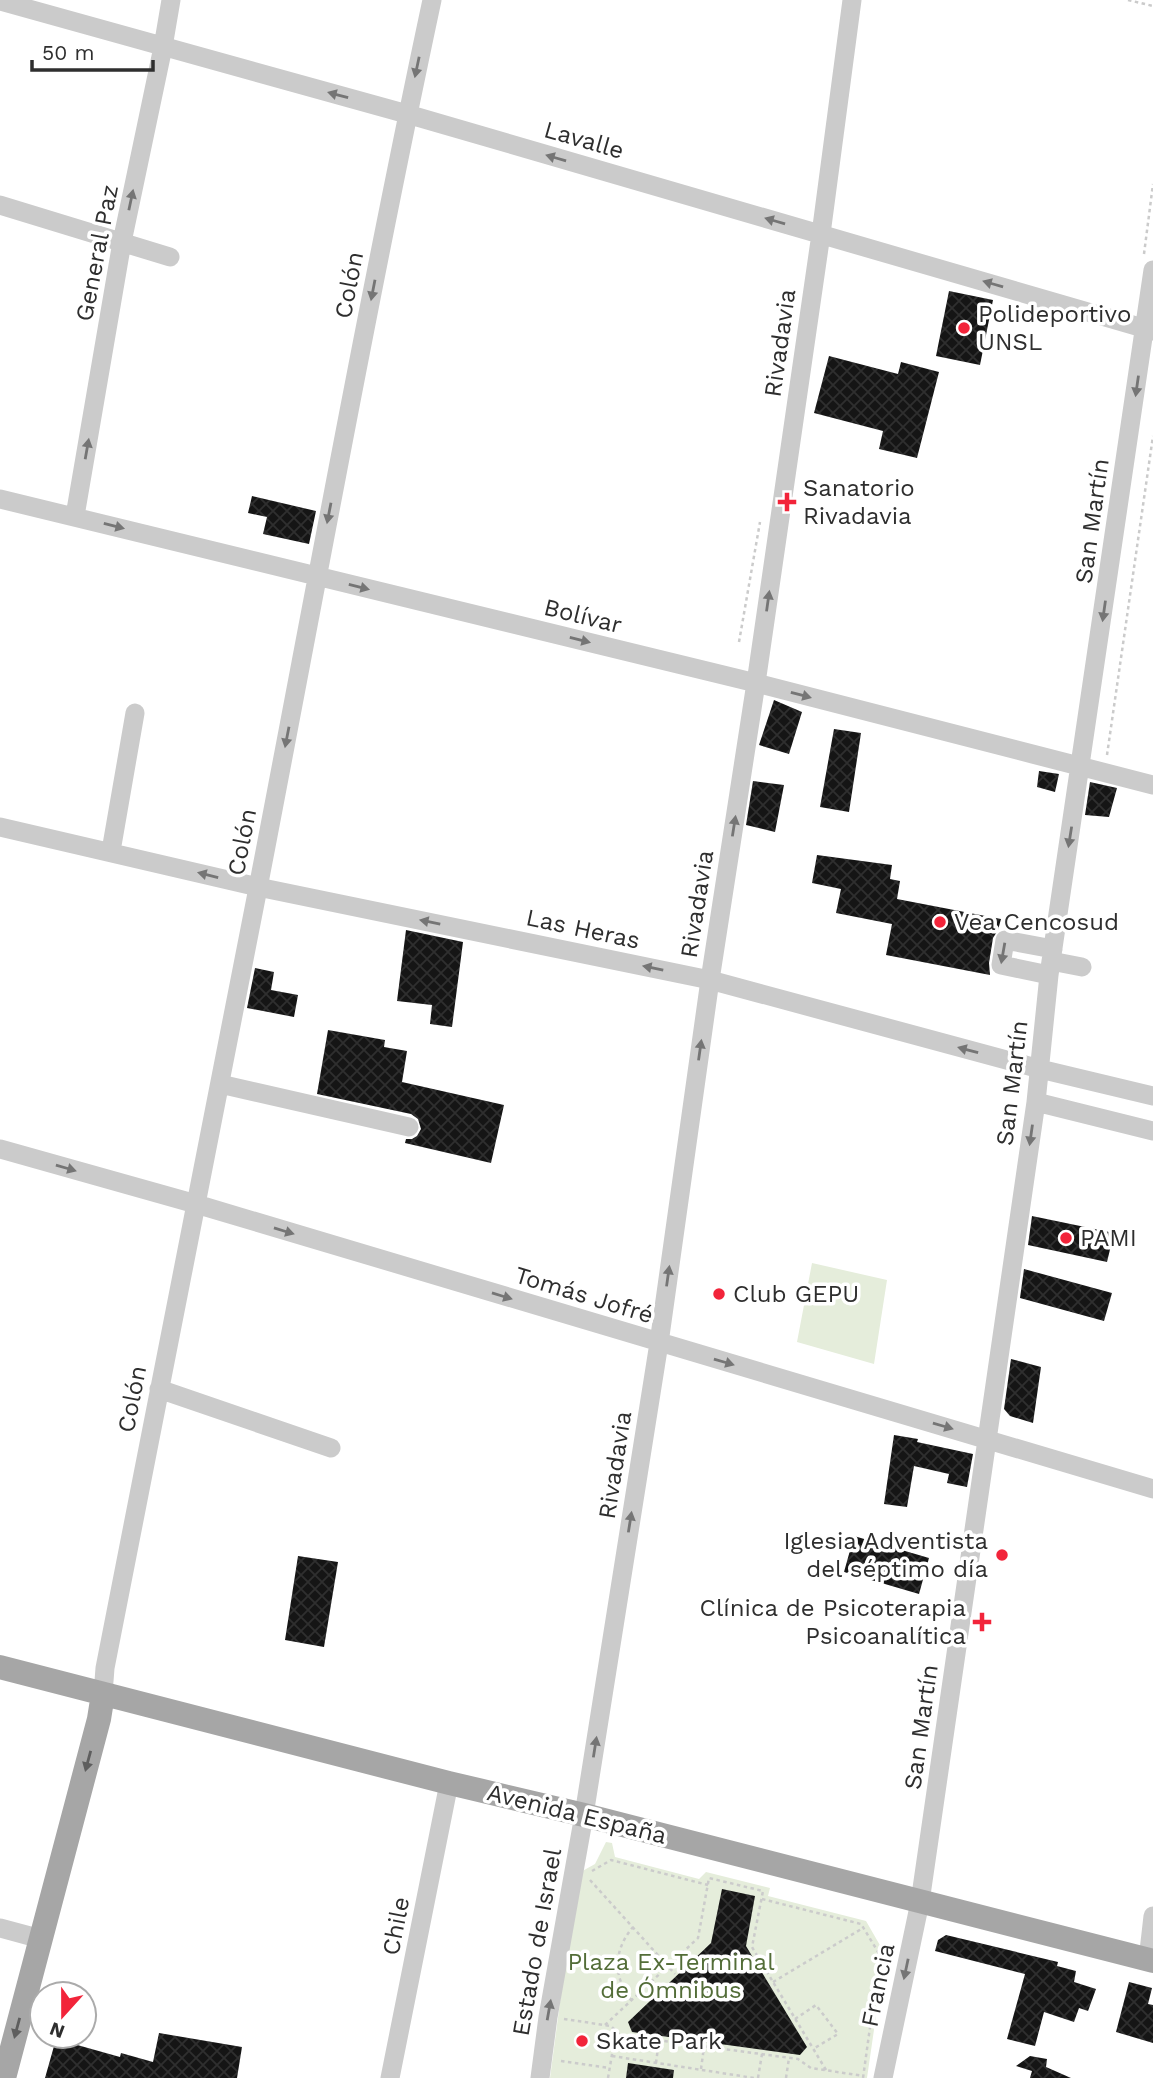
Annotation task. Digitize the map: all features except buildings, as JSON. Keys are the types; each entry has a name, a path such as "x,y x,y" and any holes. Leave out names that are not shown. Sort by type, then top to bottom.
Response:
{"main road":[{"name":"Avenida España","path":"0,1667 1151,1961"},
{"path":"4,2078 99,1719 103,1694"}],"street":[{"name":"General Paz","path":"75,516 122,242 171,0"},
{"name":"Colón","path":"103,1694 159,1389 407,114 432,0"},
{"name":"Rivadavia","path":"584,1815 659,1343 821,234 852,0"},
{"name":"Lavalle","path":"0,1 407,114 1149,330"},
{"path":"0,205 170,257"},
{"name":"San Martín","path":"920,1902 1036,1102 1051,962 1149,330 1148,266"},
{"name":"Bolívar","path":"0,499 756,683 1153,785"},
{"path":"111,851 135,713"},
{"name":"Las Heras","path":"0,827 258,887 710,980 1040,1069 1153,1096"},
{"path":"1051,962 1082,967"},
{"path":"220,1084 409,1127"},
{"path":"1036,1102 1153,1131"},
{"name":"Tomás Jofré","path":"0,1149 196,1204 1153,1489"},
{"path":"159,1389 331,1448"},
{"name":"Chile","path":"390,2078 449,1783"},
{"name":"Estado de Israel","path":"540,2078 548,2017 584,1815"},
{"name":"Francia","path":"870,2077 920,1902"},
{"path":"1151,1961 1153,1916"},
{"path":"0,1928 41,1938"}],"path":[{"path":"1128,0 1153,6"},
{"path":"1148,266 1153,184"},
{"path":"1106,759 1153,436"},
{"path":"675,1974 586,1875 611,1860 708,1885"},
{"path":"605,2025 698,1938 709,1878 763,1891 752,1947 826,2070"},
{"path":"560,2019 611,2026 620,2035 798,2059 811,2068 870,2077 880,1955 862,1924 761,1899"},
{"path":"631,2000 618,1978 618,1965 622,1944 633,1927"},
{"path":"773,1982 864,1928"},
{"path":"795,2019 816,2005 838,2034 813,2049"},
{"path":"608,2078 616,2031"},
{"path":"656,2063 659,2040"},
{"path":"701,2070 704,2046"},
{"path":"612,2056 756,2078 762,2054"},
{"path":"786,2078 789,2058"},
{"path":"555,2060 610,2068"}],"green space":[{"path":"812,1263 887,1280 874,1364 797,1342"},
{"name":"Plaza Ex-Terminal de Ómnibus","path":"606,1842 612,1843 615,1857 699,1879 706,1872 770,1888 768,1896 866,1921 885,1954 867,2078 550,2078 577,1874 595,1864"}],"place":[{"name":"Polideportivo UNSL","path":"964,328"},
{"name":"Sanatorio Rivadavia","path":"787,502"},
{"name":"Vea Cencosud","path":"940,922"},
{"name":"PAMI","path":"1066,1238"},
{"name":"Club GEPU","path":"719,1294"},
{"name":"Iglesia Adventista del séptimo día","path":"1002,1555"},
{"name":"Clínica de Psicoterapia Psicoanalítica","path":"982,1622"},
{"name":"Skate Park","path":"582,2041"}]}
